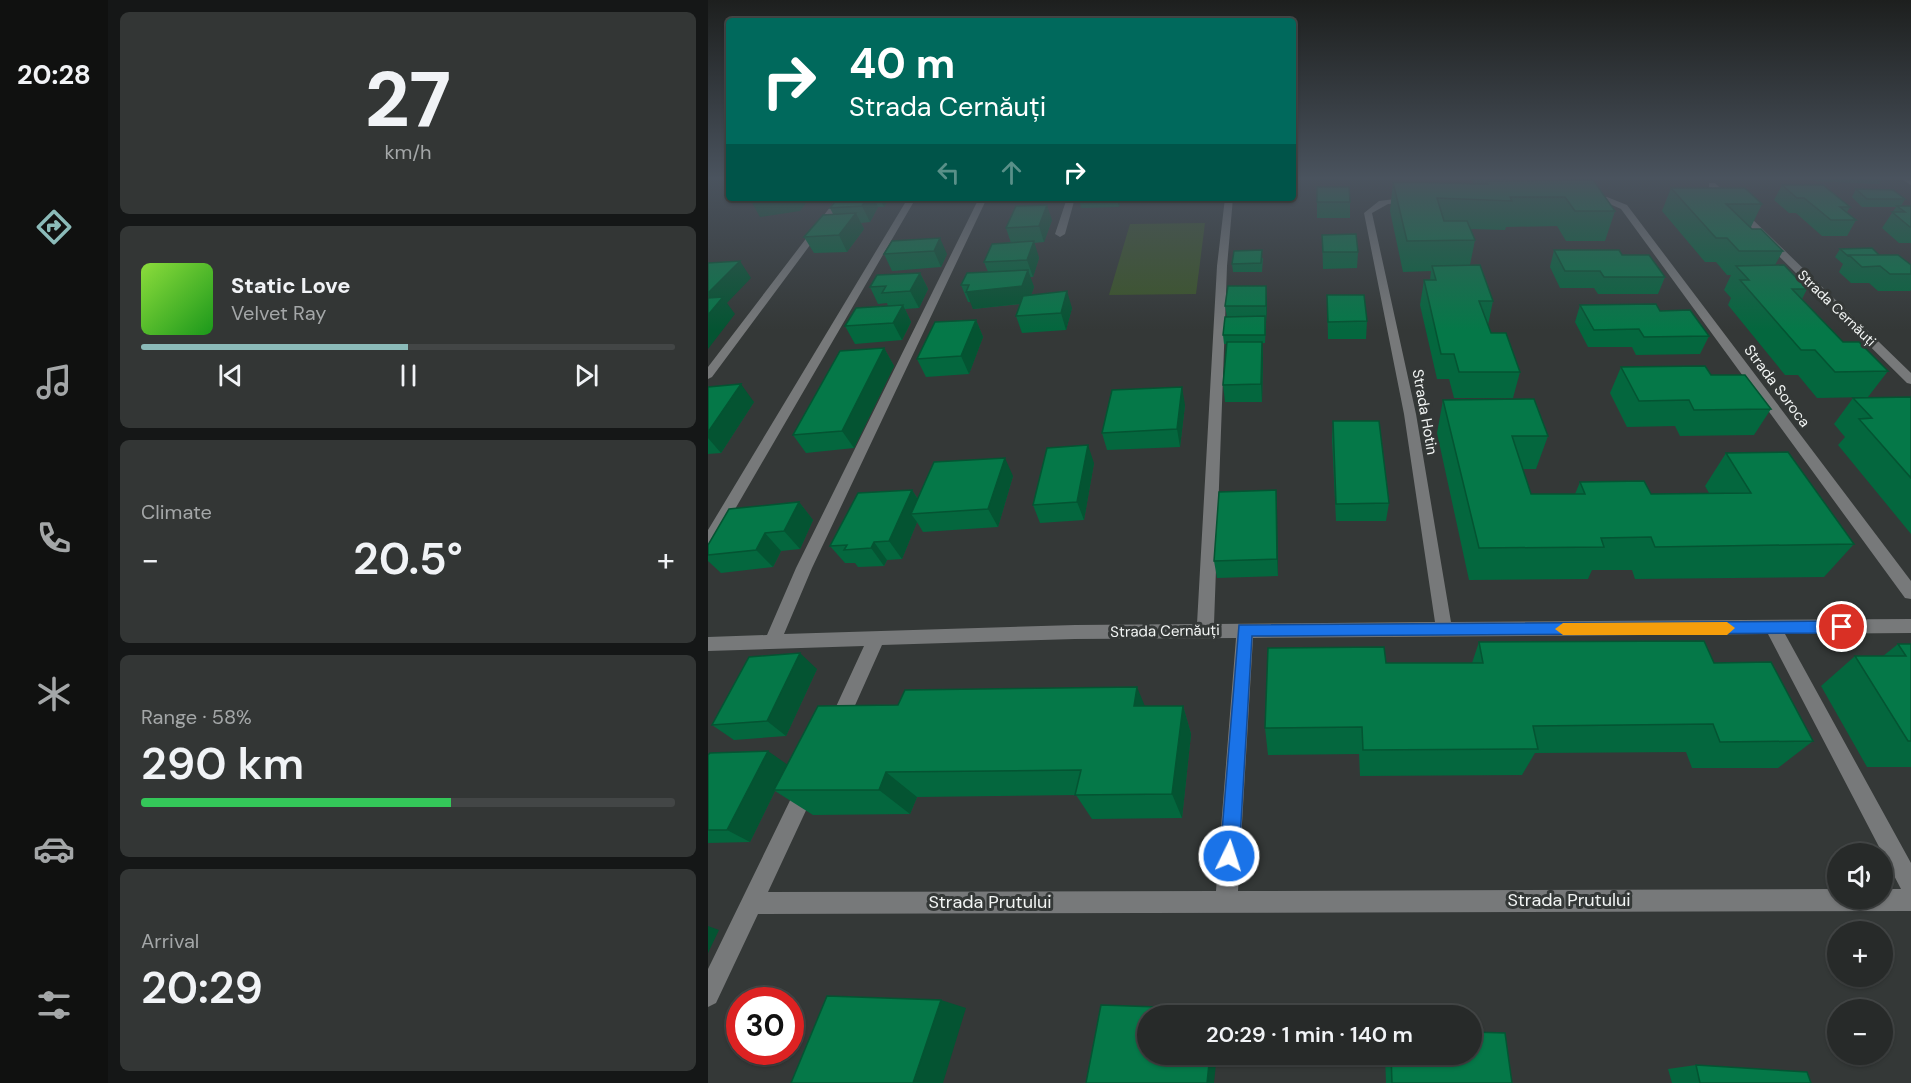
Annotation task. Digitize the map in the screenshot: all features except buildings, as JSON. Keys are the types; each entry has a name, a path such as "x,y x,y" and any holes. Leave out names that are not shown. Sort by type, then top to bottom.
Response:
{"street":[{"path":"708,375 817,230"},
{"path":"708,543 893,230"},
{"path":"773,640 804,568 968,230"},
{"path":"1060,234 1061,230"},
{"path":"1205,630 1222,267 1226,230"},
{"name":"Strada Hotin","path":"1371,230 1410,414 1444,629"},
{"name":"Strada Soroca","path":"1641,230 1911,593"},
{"name":"Strada Cernăuți","path":"1757,230 1911,380"},
{"name":"Strada Cernăuți","path":"708,644 878,637 1205,630 1911,626"},
{"path":"1773,628 1911,885"},
{"path":"1226,901 1245,630"},
{"path":"828,743 878,637"},
{"path":"708,995 813,775"},
{"name":"Strada Prutului","path":"753,903 1911,900"}],"green space":[{"path":"1128,230 1204,230 1196,294 1109,295"}],"slow traffic":[{"path":"1563,629 1727,628"}],"route":[{"path":"1229,856 1245,630 1842,627"}]}
